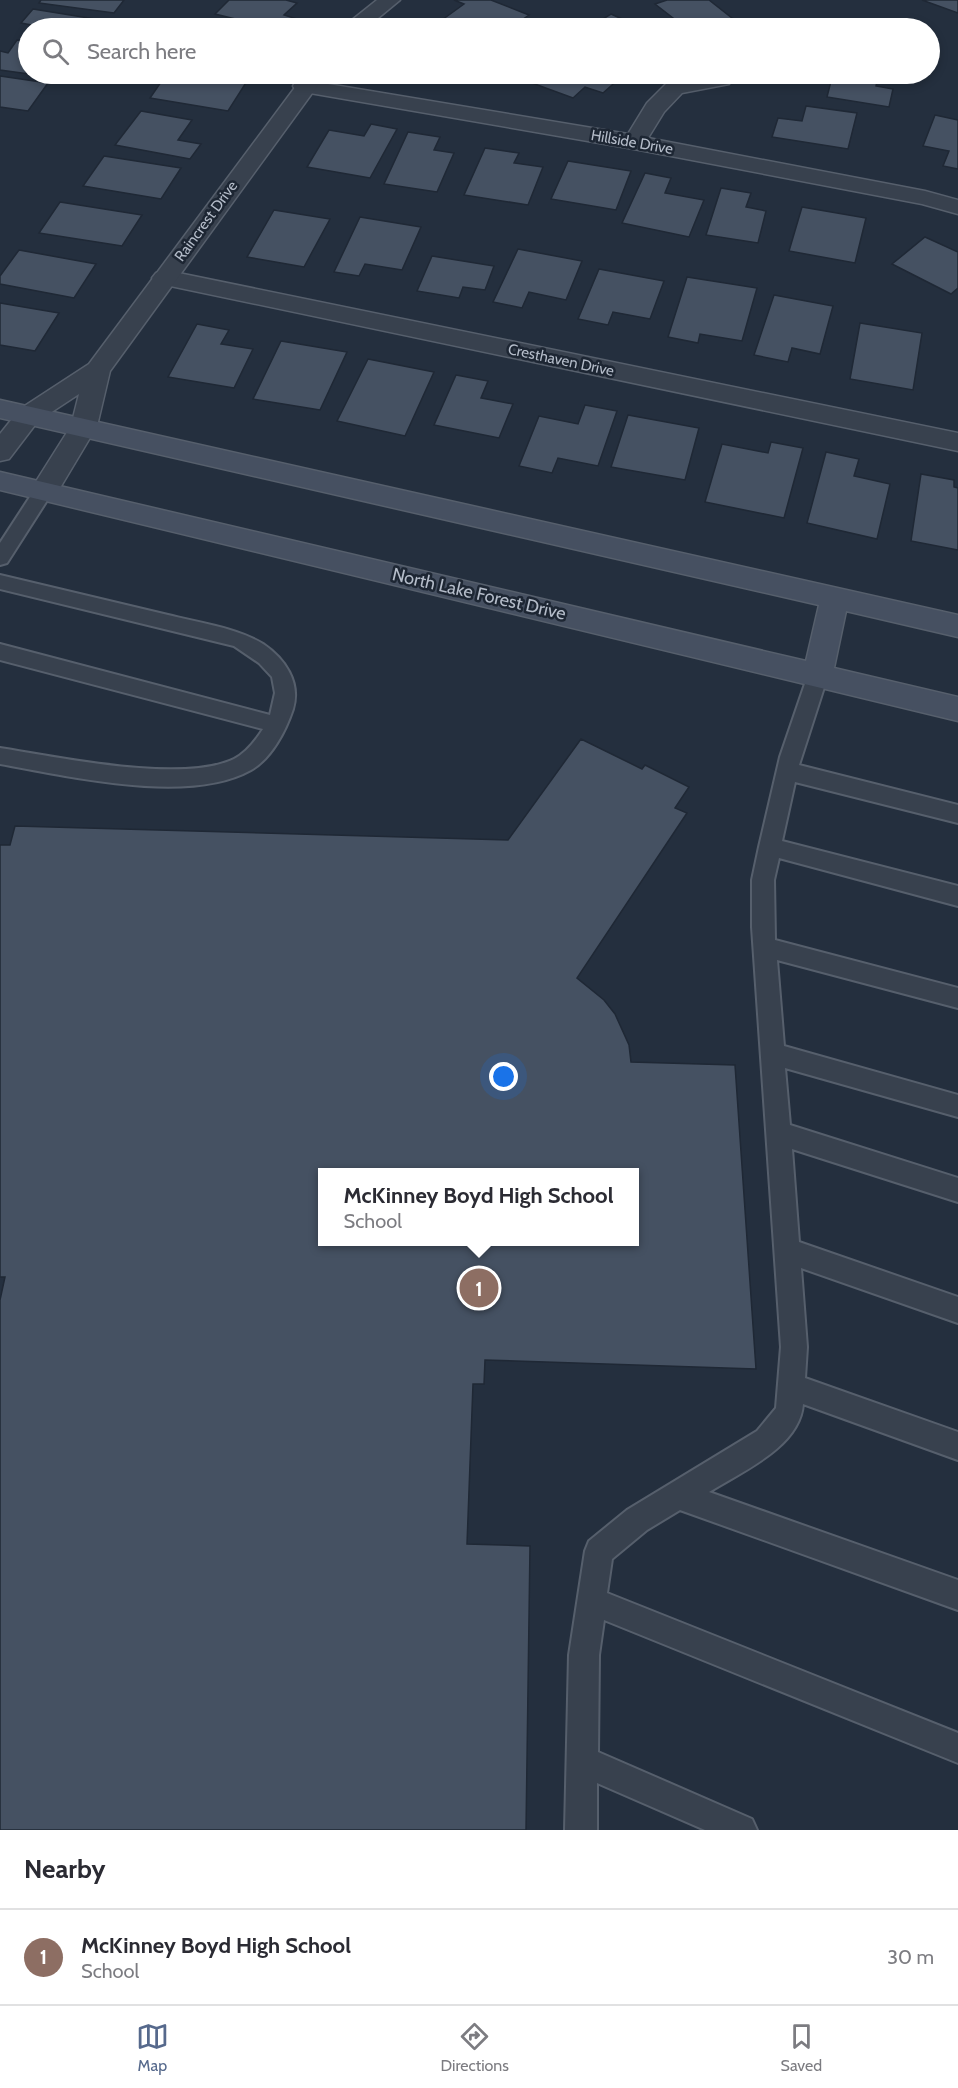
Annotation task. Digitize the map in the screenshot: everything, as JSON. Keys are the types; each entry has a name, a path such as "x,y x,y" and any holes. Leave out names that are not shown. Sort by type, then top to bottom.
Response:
{"main road":[{"path":"0,409 84,426 958,626"},
{"name":"North Lake Forest Drive","path":"0,481 958,709"},
{"path":"818,675 835,598"}],"street":[{"path":"367,18 390,0"},
{"name":"Raincrest Drive","path":"44,491 84,426 99,370 307,84"},
{"name":"Hillside Drive","path":"331,84 925,198 958,207"},
{"path":"634,142 655,108 675,88 695,84"},
{"name":"Cresthaven Drive","path":"164,278 958,442"},
{"name":"Raincrest Drive","path":"0,452 29,415 99,370"}],"lane":[{"path":"0,558 44,491"},
{"path":"0,582 238,640 264,654 279,670 285,689 285,701 278,724 255,753 242,764 203,777 149,776 0,756"},
{"path":"0,652 278,724"},
{"path":"581,1830 584,1655 599,1551 637,1520 767,1441 789,1413 794,1347 765,947 763,880 787,771 818,675"},
{"path":"787,771 958,814"},
{"path":"770,847 958,896"},
{"path":"765,947 958,998"},
{"path":"773,1054 958,1106"},
{"path":"778,1133 958,1190"},
{"path":"786,1250 958,1310"},
{"path":"790,1386 958,1446"},
{"path":"678,1495 958,1595"},
{"path":"592,1601 958,1748"},
{"path":"582,1761 741,1830"}],"building":[{"path":"41,0 124,0 114,13 39,3"},
{"path":"229,0 286,0 297,3 284,15 294,18 232,18 215,14"},
{"path":"454,0 491,0 529,15 525,18 445,18 464,4"},
{"path":"667,0 709,0 732,18 673,18 655,4"},
{"path":"922,0 958,0 958,13"},
{"path":"33,9 89,18 25,18"},
{"path":"611,14 620,18 604,18"},
{"path":"18,40 18,73 0,70 0,51 8,53"},
{"path":"0,76 18,79 18,84 47,84 28,111 0,107"},
{"path":"160,84 245,84 228,111 150,98"},
{"path":"535,84 613,84 603,93 585,87 573,98"},
{"path":"830,84 876,84 876,86 893,89 889,107 827,97"},
{"path":"806,106 857,113 848,149 772,137 778,118 802,121"},
{"path":"141,111 192,120 178,140 201,144 190,159 115,145"},
{"path":"935,115 958,120 958,169 943,166 949,151 923,146"},
{"path":"371,124 397,129 370,178 307,167 329,130 364,136"},
{"path":"408,132 440,137 434,150 454,153 437,192 384,184"},
{"path":"485,148 519,153 514,163 543,167 528,205 464,195"},
{"path":"104,156 181,168 161,199 83,186"},
{"path":"568,161 631,171 616,210 551,199"},
{"path":"645,173 671,178 665,193 704,200 689,237 622,223"},
{"path":"721,188 751,193 746,207 766,211 758,243 706,235"},
{"path":"60,202 142,215 122,246 39,233"},
{"path":"802,207 866,218 855,263 789,251"},
{"path":"274,210 330,219 304,267 247,257"},
{"path":"360,217 421,227 402,270 365,264 359,276 334,272"},
{"path":"925,237 958,252 958,288 951,294 892,264"},
{"path":"518,249 582,261 566,300 529,292 522,308 493,302"},
{"path":"19,250 96,264 74,298 0,284 0,276"},
{"path":"432,256 494,266 485,290 463,287 459,298 417,291"},
{"path":"599,269 664,281 650,319 613,312 608,325 578,319"},
{"path":"687,277 757,288 742,341 700,334 698,343 668,337"},
{"path":"774,295 833,306 820,354 792,348 788,362 754,355"},
{"path":"0,303 59,313 35,351 0,345"},
{"path":"860,323 922,333 913,390 850,379"},
{"path":"197,324 229,330 221,344 253,349 234,388 168,377"},
{"path":"281,341 347,352 320,410 253,399"},
{"path":"368,359 434,372 405,436 337,421"},
{"path":"456,375 488,381 481,398 513,404 499,438 434,425"},
{"path":"585,405 617,411 598,466 558,458 552,473 519,466 539,416 578,424"},
{"path":"628,415 699,428 685,480 611,467"},
{"path":"771,442 803,448 784,518 705,502 722,444 768,453"},
{"path":"826,452 859,459 854,476 890,484 877,539 807,523"},
{"path":"921,474 954,480 954,487 958,488 958,550 911,541"},
{"path":"581,739 642,769 645,765 689,787 675,808 687,813 577,978 604,1000 615,1014 629,1045 631,1062 735,1065 756,1369 485,1360 484,1384 473,1384 467,1544 530,1546 526,1830 0,1830 0,1300 5,1277 0,1277 0,845 10,845 15,826 508,840"}],"place":[{"name":"McKinney Boyd High School","path":"479,1288"}]}
